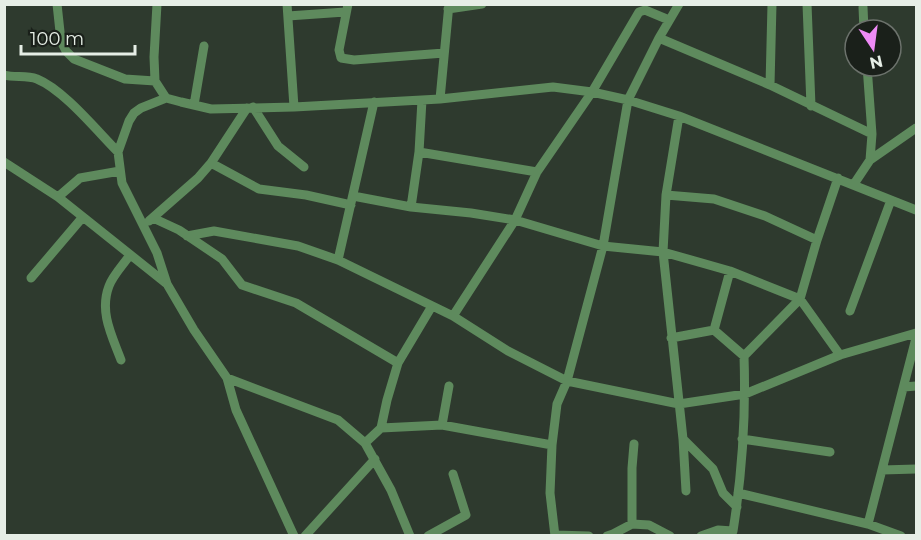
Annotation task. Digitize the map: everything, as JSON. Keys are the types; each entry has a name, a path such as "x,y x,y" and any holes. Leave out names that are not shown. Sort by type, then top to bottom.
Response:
{"street":[{"path":"57,4 61,41 66,51 74,59 125,80 155,81"},
{"path":"157,4 155,81 166,98"},
{"path":"286,4 294,107"},
{"path":"440,99 449,7 482,4"},
{"path":"589,536 555,535 550,493 557,404 567,381 603,246 628,100 679,4"},
{"path":"770,85 772,4"},
{"path":"807,4 811,106"},
{"path":"863,7 863,18"},
{"path":"288,16 347,8 339,50 340,58 354,60 444,53"},
{"path":"453,316 515,220 537,172 592,92 639,12 645,10 669,20"},
{"path":"659,38 770,85 872,134"},
{"path":"195,105 204,46"},
{"path":"4,75 36,79 49,85 118,152"},
{"path":"868,78 872,134 870,160"},
{"path":"294,536 236,410 227,378 194,330 167,284 157,253 122,183 118,152 126,128 134,113 141,108 166,98 211,109 440,99 554,87 592,92 628,100 679,116 916,210"},
{"path":"411,207 419,152 422,100"},
{"path":"338,260 374,102"},
{"path":"143,227 198,178 250,107"},
{"path":"250,107 278,146 304,167"},
{"path":"679,116 666,195 663,252 683,440 686,491"},
{"path":"854,184 870,160 916,128"},
{"path":"419,152 537,172"},
{"path":"4,162 58,197 167,284"},
{"path":"211,162 259,189 515,220 603,246 663,252 730,271 800,299 840,355"},
{"path":"58,197 80,178 120,171"},
{"path":"701,536 718,530 735,533 745,394 744,356 800,299 838,178"},
{"path":"666,195 714,199 765,216 817,240"},
{"path":"850,311 891,200"},
{"path":"31,278 82,218"},
{"path":"153,218 187,236 222,259 242,285 296,303 398,363"},
{"path":"187,236 214,231 298,246 338,260 453,316 508,351 567,381 679,404 745,394 840,355 916,335 868,524"},
{"path":"121,360 106,322 105,303 109,285 130,255"},
{"path":"714,330 730,271"},
{"path":"365,443 381,428 398,363 432,306"},
{"path":"671,338 714,330"},
{"path":"714,330 744,356"},
{"path":"227,378 338,420 365,443 391,490 410,536"},
{"path":"442,425 449,386"},
{"path":"904,387 916,386"},
{"path":"381,428 442,425 552,445"},
{"path":"742,439 830,452"},
{"path":"683,440 713,469 723,493 737,507"},
{"path":"632,524 634,444"},
{"path":"305,536 375,459"},
{"path":"882,470 916,470"},
{"path":"428,536 466,515 453,474"},
{"path":"738,493 868,524 901,536"},
{"path":"607,536 632,524 649,525 670,536"}]}
